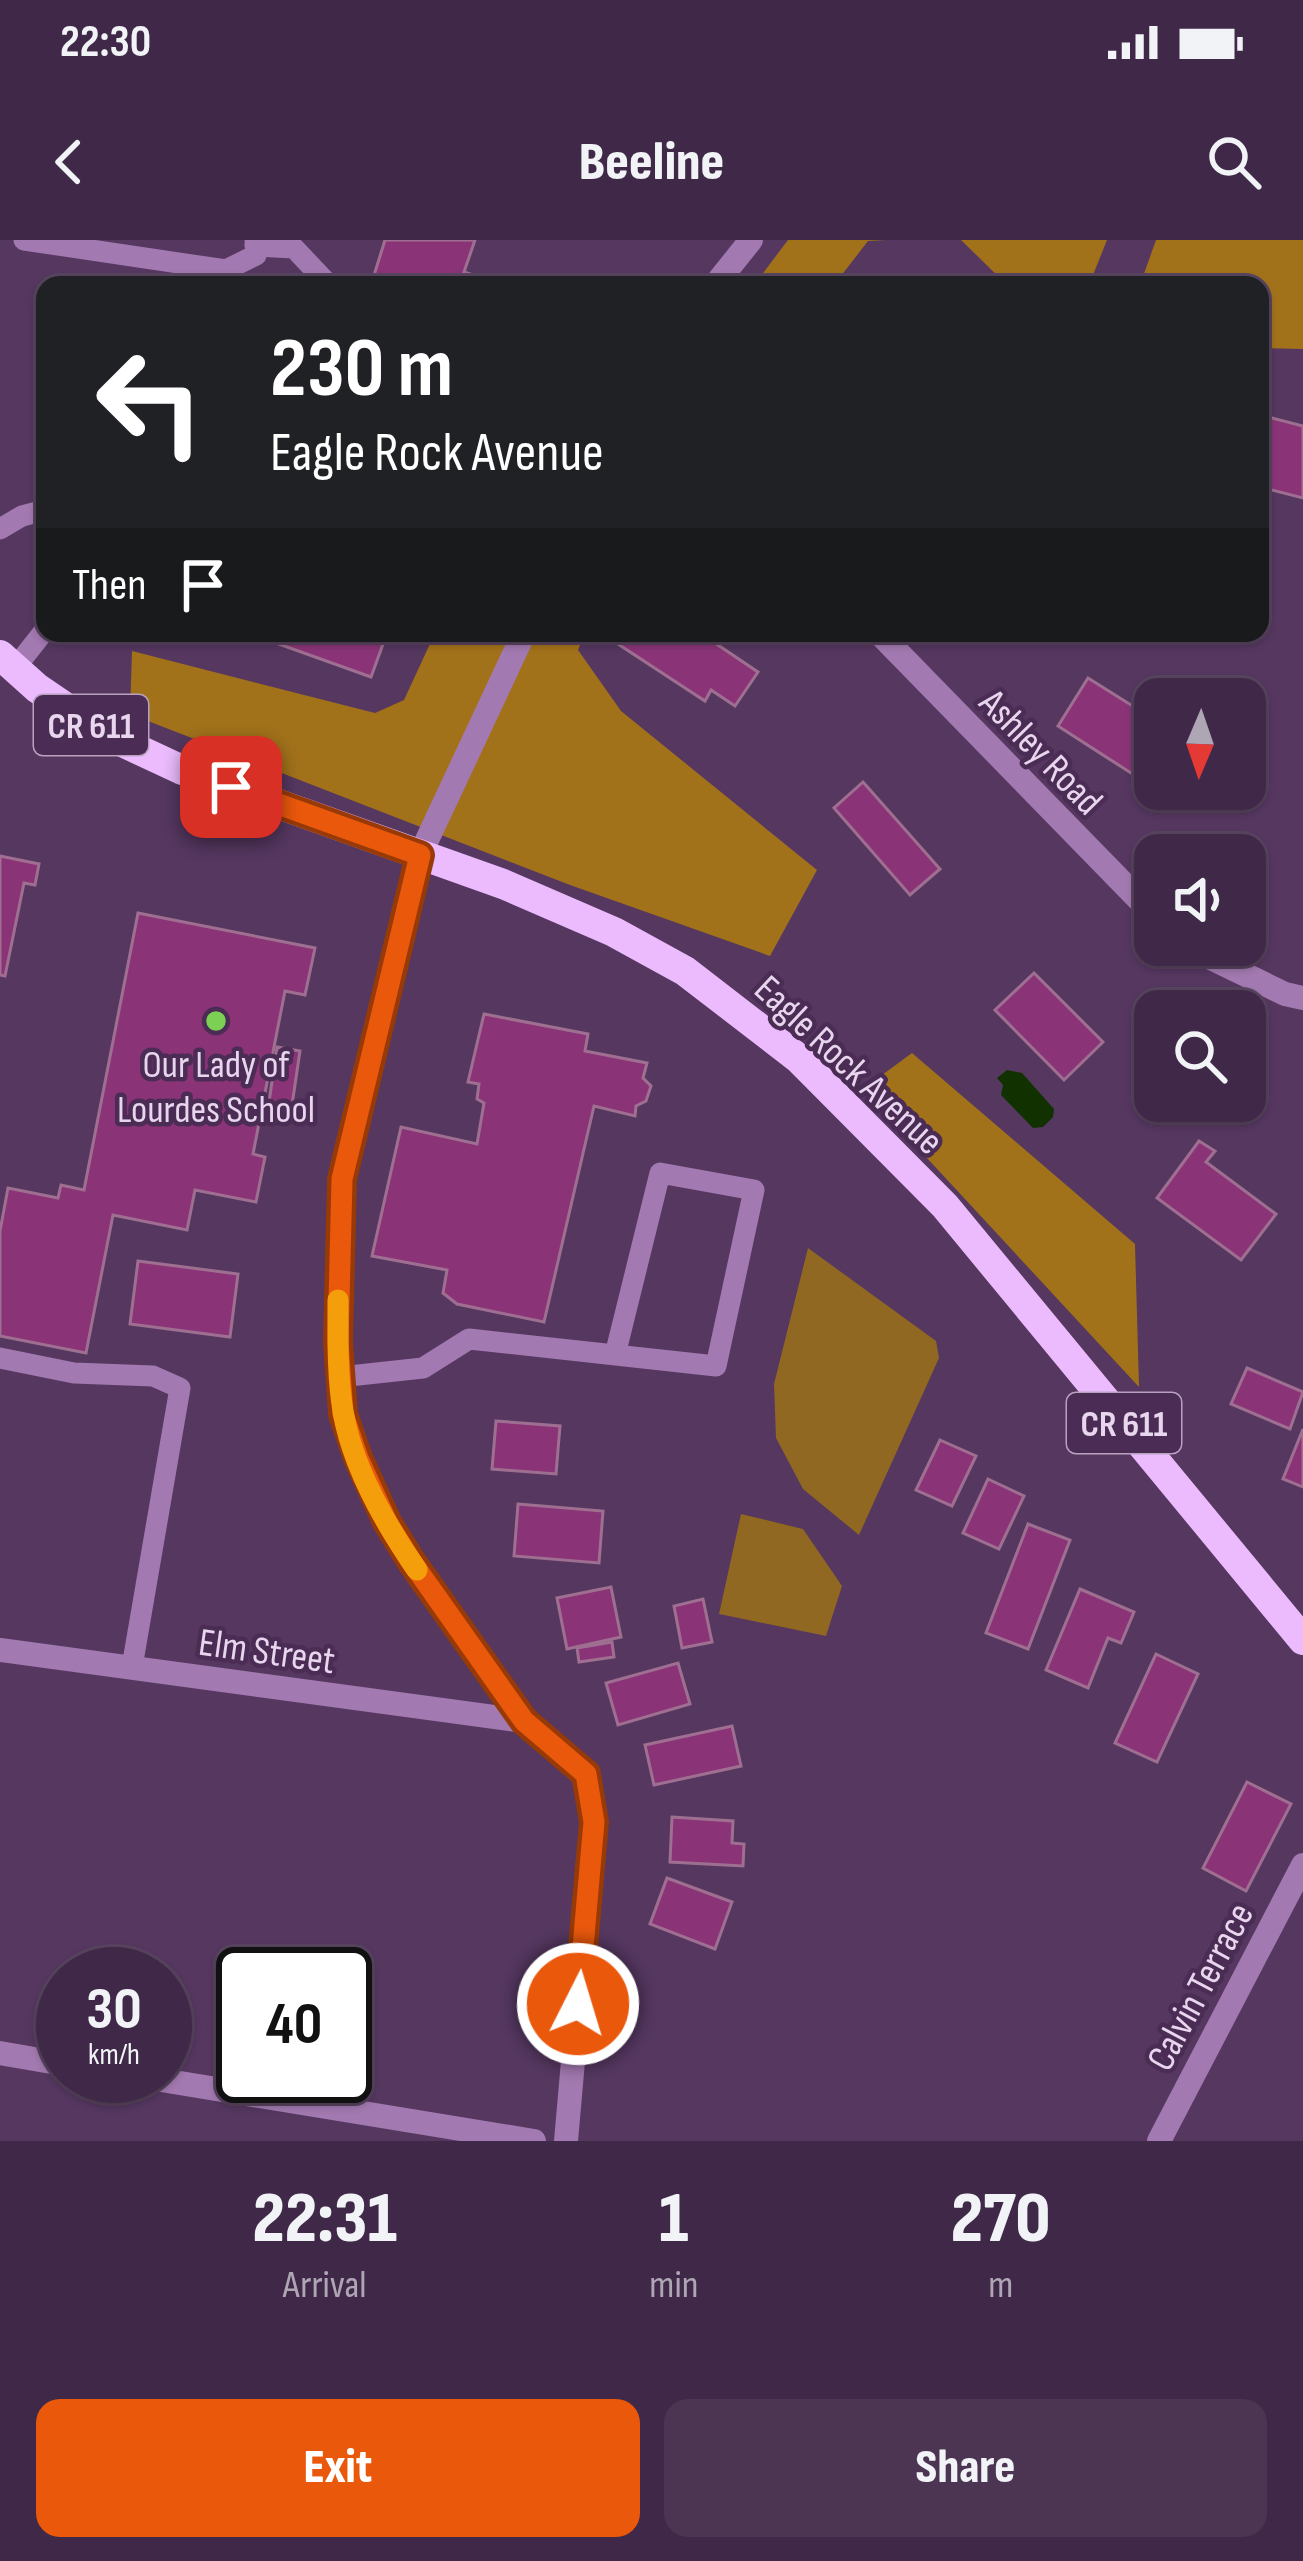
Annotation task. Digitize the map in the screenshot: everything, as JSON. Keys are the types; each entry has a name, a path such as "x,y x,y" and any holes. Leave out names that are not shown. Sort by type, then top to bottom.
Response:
{"main road":[{"name":"Eagle Rock Avenue","path":"7,661 103,733 161,760 503,884 614,932 685,970 798,1058 945,1206 1303,1640"}],"street":[{"path":"722,276 751,240"},
{"path":"520,642 420,855 342,1179 340,1377 343,1414 387,1522 524,1721 586,1774 594,1822 566,2141"},
{"name":"Ashley Road","path":"889,642 1134,894"},
{"path":"1227,966 1303,998"},
{"name":"Elm Street","path":"0,1650 524,1721"},
{"name":"Calvin Terrace","path":"1159,2141 1303,1865"},
{"path":"0,2054 36,2060"},
{"path":"192,2085 534,2141"}],"lane":[{"path":"24,240 236,275 256,255 255,243 294,248 320,276"},
{"path":"1,528 36,512"},
{"path":"7,661 36,637"},
{"path":"340,1377 423,1368 469,1339 614,1355 716,1366 754,1190 659,1173 614,1355"},
{"path":"0,1358 74,1373 153,1376 180,1388 132,1667"}],"shaded area":[{"path":"788,240 886,240 868,241 841,276 761,276"},
{"path":"961,240 1107,240 1093,276 998,276"},
{"path":"1156,240 1303,240 1303,349 1269,348 1269,276 1143,276"},
{"path":"431,642 581,642 578,650 621,711 817,870 770,956 570,885 130,714 132,651 375,713 404,700"},
{"path":"912,1053 1135,1244 1139,1387 863,1089"},
{"path":"1007,1070 1022,1073 1054,1109 1043,1127 1033,1128 1001,1095 1003,1085 997,1078"},
{"path":"808,1248 936,1341 939,1358 859,1535 803,1489 776,1438 774,1384"},
{"path":"741,1514 803,1529 842,1586 826,1636 719,1614"}],"building":[{"path":"385,240 475,240 464,272 476,276 374,276"},
{"path":"1269,417 1303,426 1303,498 1269,489"},
{"path":"273,642 384,642 371,677"},
{"path":"713,642 758,672 735,706 711,690 705,701 618,644"},
{"path":"1088,678 1134,707 1134,768 1131,773 1058,726"},
{"path":"863,782 940,869 910,895 834,808"},
{"path":"0,856 39,864 35,885 24,883 5,976 0,975"},
{"path":"138,913 315,948 305,995 285,991 253,1154 265,1157 256,1202 195,1190 187,1230 113,1215 86,1353 0,1336 0,1231 8,1188 58,1198 61,1185 84,1190"},
{"path":"1034,973 1103,1042 1064,1080 995,1010"},
{"path":"484,1014 588,1034 585,1051 647,1063 643,1078 651,1086 646,1101 636,1106 635,1116 594,1106 544,1322 457,1304 443,1293 447,1270 372,1256 401,1127 477,1144 484,1103 477,1099 479,1084 468,1082"},
{"path":"277,1047 300,1051 292,1105 269,1102"},
{"path":"1199,1141 1215,1151 1206,1162 1276,1214 1241,1260 1157,1198"},
{"path":"138,1261 238,1274 230,1337 130,1324"},
{"path":"1247,1368 1303,1392 1290,1429 1231,1404"},
{"path":"496,1421 560,1426 556,1474 492,1469"},
{"path":"1303,1429 1303,1487 1283,1479"},
{"path":"940,1440 976,1456 952,1506 916,1490"},
{"path":"988,1479 1024,1496 999,1549 963,1533"},
{"path":"518,1504 603,1511 599,1563 514,1556"},
{"path":"1028,1524 1070,1540 1028,1649 986,1633"},
{"path":"611,1587 621,1637 567,1649 557,1598"},
{"path":"1080,1589 1134,1612 1121,1643 1108,1638 1088,1688 1046,1670"},
{"path":"703,1599 712,1642 682,1648 674,1606"},
{"path":"612,1642 614,1657 579,1662 577,1648"},
{"path":"1156,1654 1198,1674 1157,1762 1115,1743"},
{"path":"678,1663 690,1704 618,1725 606,1683"},
{"path":"732,1726 741,1766 654,1785 645,1745"},
{"path":"1247,1782 1291,1804 1246,1891 1203,1868"},
{"path":"672,1817 733,1821 732,1843 744,1844 743,1866 670,1862"},
{"path":"667,1878 732,1902 715,1949 650,1924"}],"slow traffic":[{"path":"338,1300 343,1414 387,1522 417,1570"}],"place":[{"name":"Our Lady of Lourdes School","path":"216,1021"}],"route":[{"path":"231,787 420,855 342,1179 338,1342 343,1414 387,1522 411,1561 524,1721 586,1774 594,1822 578,2004"}]}
